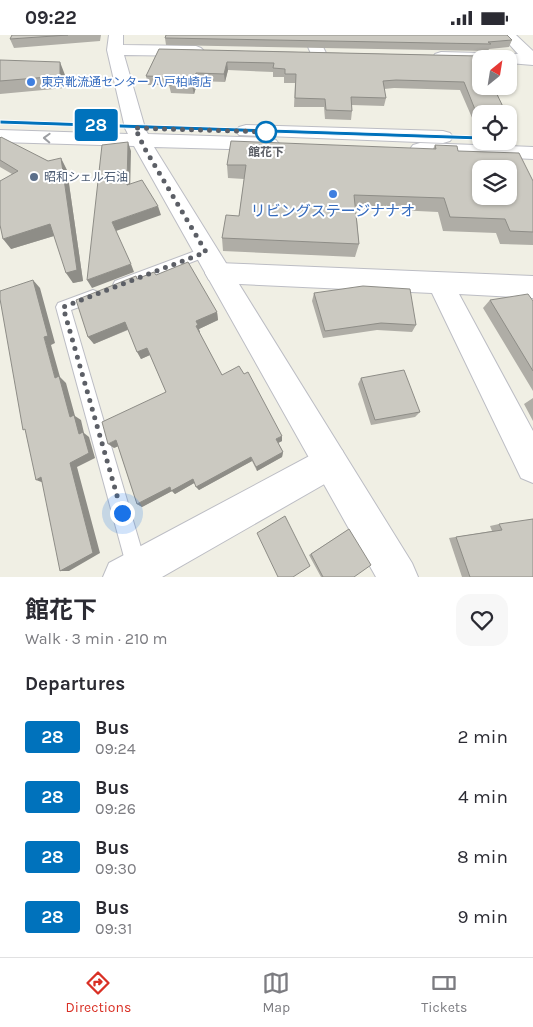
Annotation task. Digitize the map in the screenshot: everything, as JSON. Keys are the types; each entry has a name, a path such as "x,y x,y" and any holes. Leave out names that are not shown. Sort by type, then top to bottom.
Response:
{"street":[{"path":"310,35 318,53"},
{"path":"508,35 533,59"},
{"path":"212,51 115,42 138,134 398,577"},
{"path":"299,53 338,54"},
{"path":"425,56 533,59"},
{"path":"0,122 86,124 138,134 533,153"},
{"path":"0,136 138,134 472,138"},
{"path":"517,139 533,140"},
{"path":"212,263 440,283 533,287"},
{"path":"440,283 533,466"},
{"path":"130,573 330,462"}],"lane":[{"path":"130,573 63,307 212,263"}],"building":[{"path":"12,35 68,35 10,39"},
{"path":"166,35 507,35 512,40 488,42 491,44 165,38"},
{"path":"159,49 472,56 472,95 497,95 502,105 473,105 464,82 396,80 383,81 386,98 351,97 352,111 326,110 325,99 295,98 296,74 285,74 285,69 273,68 274,63 227,62 224,74 196,73 192,86 169,85 172,77 146,76"},
{"path":"0,60 60,62 60,76 0,81"},
{"path":"1,137 48,161 61,158 77,270 66,273 50,224 3,239 0,225 0,181 18,171 0,160"},
{"path":"231,141 436,149 435,145 457,146 458,151 519,153 533,181 533,232 510,231 505,219 450,217 444,198 354,195 359,244 222,238 226,215 239,216 246,165 227,165"},
{"path":"128,142 127,185 142,180 158,206 112,222 131,264 87,280 102,145"},
{"path":"188,262 217,312 196,321 198,325 196,326 222,375 239,366 244,374 248,372 282,436 276,439 283,452 256,467 251,457 196,487 193,479 171,491 170,487 137,504 116,440 108,444 102,422 166,392 147,348 137,352 125,322 88,337 76,300 136,276 137,279 154,272 156,275"},
{"path":"33,280 48,336 44,337 55,378 59,376 70,417 74,415 79,434 83,432 89,453 70,463 93,553 60,571 41,477 36,480 25,429 23,430 0,299 0,291"},
{"path":"363,286 410,289 416,325 381,323 325,331 314,293"},
{"path":"528,294 533,301 533,371 490,300"},
{"path":"404,370 420,412 375,420 361,378"},
{"path":"285,516 310,566 293,577 278,577 257,533"},
{"path":"533,519 533,577 470,577 456,537 502,530 499,524"},
{"path":"349,529 371,565 354,577 323,577 311,554"}],"bus line":[{"name":"28","path":"0,122 86,124 135,128 472,138"}],"place":[{"name":"東京靴流通センター 八戸柏崎店","path":"31,82"},
{"name":"館花下","path":"266,132"},
{"name":"昭和シェル石油","path":"34,177"},
{"name":"リビングステージナナオ","path":"333,194"}],"route":[{"path":"122,513 63,307 206,252 145,149 135,128 266,132"}]}
